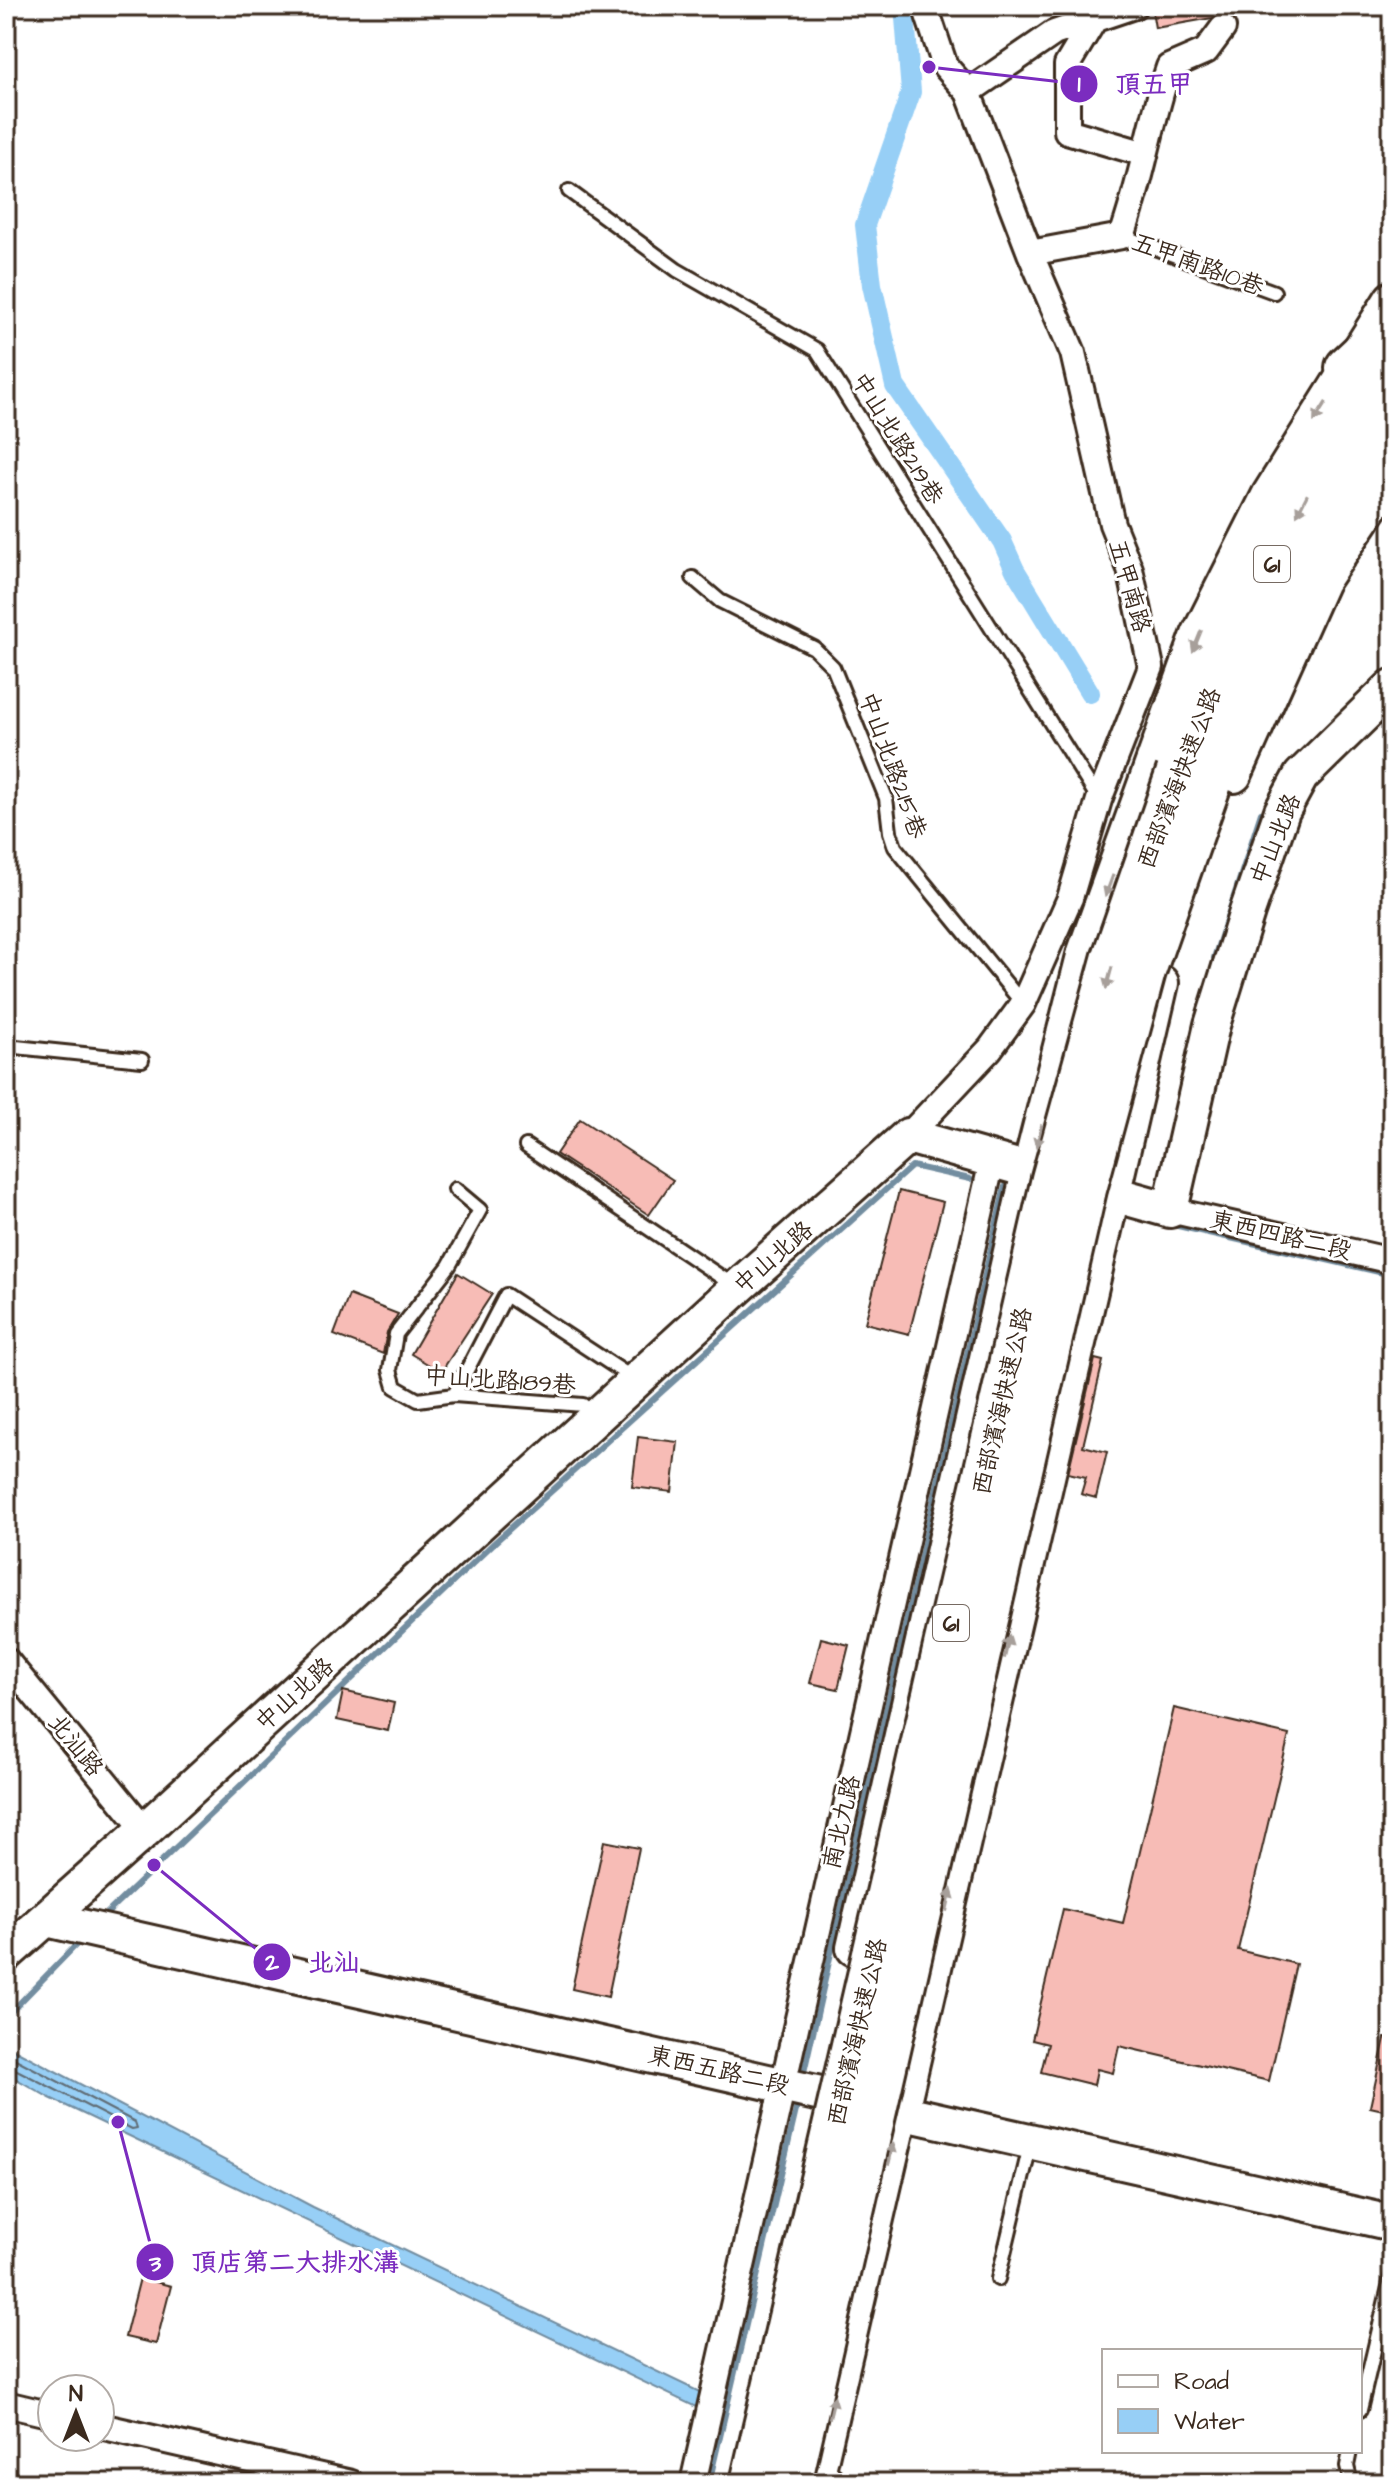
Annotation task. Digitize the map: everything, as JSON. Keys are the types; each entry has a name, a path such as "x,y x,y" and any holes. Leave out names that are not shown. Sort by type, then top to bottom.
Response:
{"highway":[{"path":"1348,368 1392,327"},
{"name":"西部濱海快速公路","path":"817,2478 1084,1189 1226,653 1318,473 1392,371"},
{"name":"西部濱海快速公路","path":"753,2483 1054,1179 1114,960 1194,777 1254,669 1346,490 1392,429"}],"street":[{"name":"五甲南路","path":"908,1136 990,1049 1023,1004 1070,898 1099,800 1151,667 1130,569 1112,524 1073,353 1030,253 968,92 945,66 925,6"},
{"path":"968,92 1054,33 1134,6"},
{"path":"1094,20 1067,65 1067,131 1145,154"},
{"name":"五甲南路10巷","path":"1030,253 1122,236 1134,202 1156,105 1169,67 1206,51 1223,28"},
{"path":"731,2483 1029,1172 1085,952 1199,635 1270,494 1392,299"},
{"path":"817,2478 1162,978 1195,875 1237,767 1321,581 1387,481"},
{"name":"中山北路","path":"1170,1210 1212,1025 1282,811 1301,776 1385,699"},
{"path":"908,1136 1170,1210"},
{"name":"中山北路","path":"6,1954 908,1136"},
{"name":"南北九路","path":"693,2483 992,1161"},
{"name":"東西四路二段","path":"1170,1210 1392,1261"},
{"name":"北汕路","path":"6,1660 145,1830"},
{"name":"東西五路二段","path":"46,1919 1392,2223"},
{"path":"6,2404 36,2411"},
{"path":"116,2430 351,2483"}],"lane":[{"name":"中山北路219巷","path":"569,191 677,270 817,350 1099,800"},
{"name":"五甲南路10巷","path":"1122,236 1274,292"},
{"name":"中山北路215巷","path":"693,578 720,601 814,648 833,667 886,798 895,847 1023,1004"},
{"path":"6,1046 142,1060"},
{"path":"526,1146 737,1288"},
{"name":"中山北路189巷","path":"455,1189 480,1210 449,1266 396,1334 390,1370 395,1387 418,1400 454,1395 583,1405 596,1419"},
{"path":"454,1395 506,1295 636,1380"},
{"path":"998,2279 1031,2142"},
{"path":"1362,2402 1392,2274"},
{"path":"1350,2453 1347,2466 1351,2483"}],"water":[{"path":"6,2045 313,2207 706,2395 700,2409 50,2098 6,2073"}],"building":[{"path":"1178,6 1234,6 1234,15 1218,14 1212,18 1155,28 1152,10"},
{"path":"580,1119 673,1180 649,1215 556,1154"},
{"path":"899,1191 943,1202 909,1334 865,1323"},
{"path":"458,1273 492,1294 441,1372 411,1354"},
{"path":"349,1295 398,1314 387,1332 383,1354 334,1335"},
{"path":"1095,1359 1103,1361 1083,1446 1107,1452 1096,1498 1081,1494 1086,1477 1068,1473"},
{"path":"638,1437 678,1442 672,1492 632,1487"},
{"path":"821,1638 849,1645 838,1689 810,1683"},
{"path":"343,1691 394,1703 388,1731 337,1720"},
{"path":"1174,1708 1289,1735 1238,1950 1296,1964 1269,2081 1119,2046 1113,2073 1097,2069 1094,2085 1041,2072 1048,2044 1032,2040 1063,1909 1123,1923"},
{"path":"604,1841 639,1848 608,1997 572,1989"},
{"path":"1385,2038 1392,2039 1392,2112 1370,2107"},
{"path":"140,2278 171,2286 156,2344 125,2337"}],"waterway":[{"path":"904,6 911,92 865,225 872,285 895,386 1002,541 1015,570 1090,693"},
{"path":"1214,958 1261,813"},
{"path":"102,1918 494,1543 912,1166 970,1179"},
{"path":"804,2072 1005,1187"},
{"path":"1169,1224 1392,1275"},
{"path":"6,2017 78,1943"},
{"path":"709,2483 797,2106"}],"place":[{"name":"頂五甲","path":"929,67"},
{"name":"北汕","path":"154,1865"},
{"name":"頂店第二大排水溝","path":"118,2122"}]}
